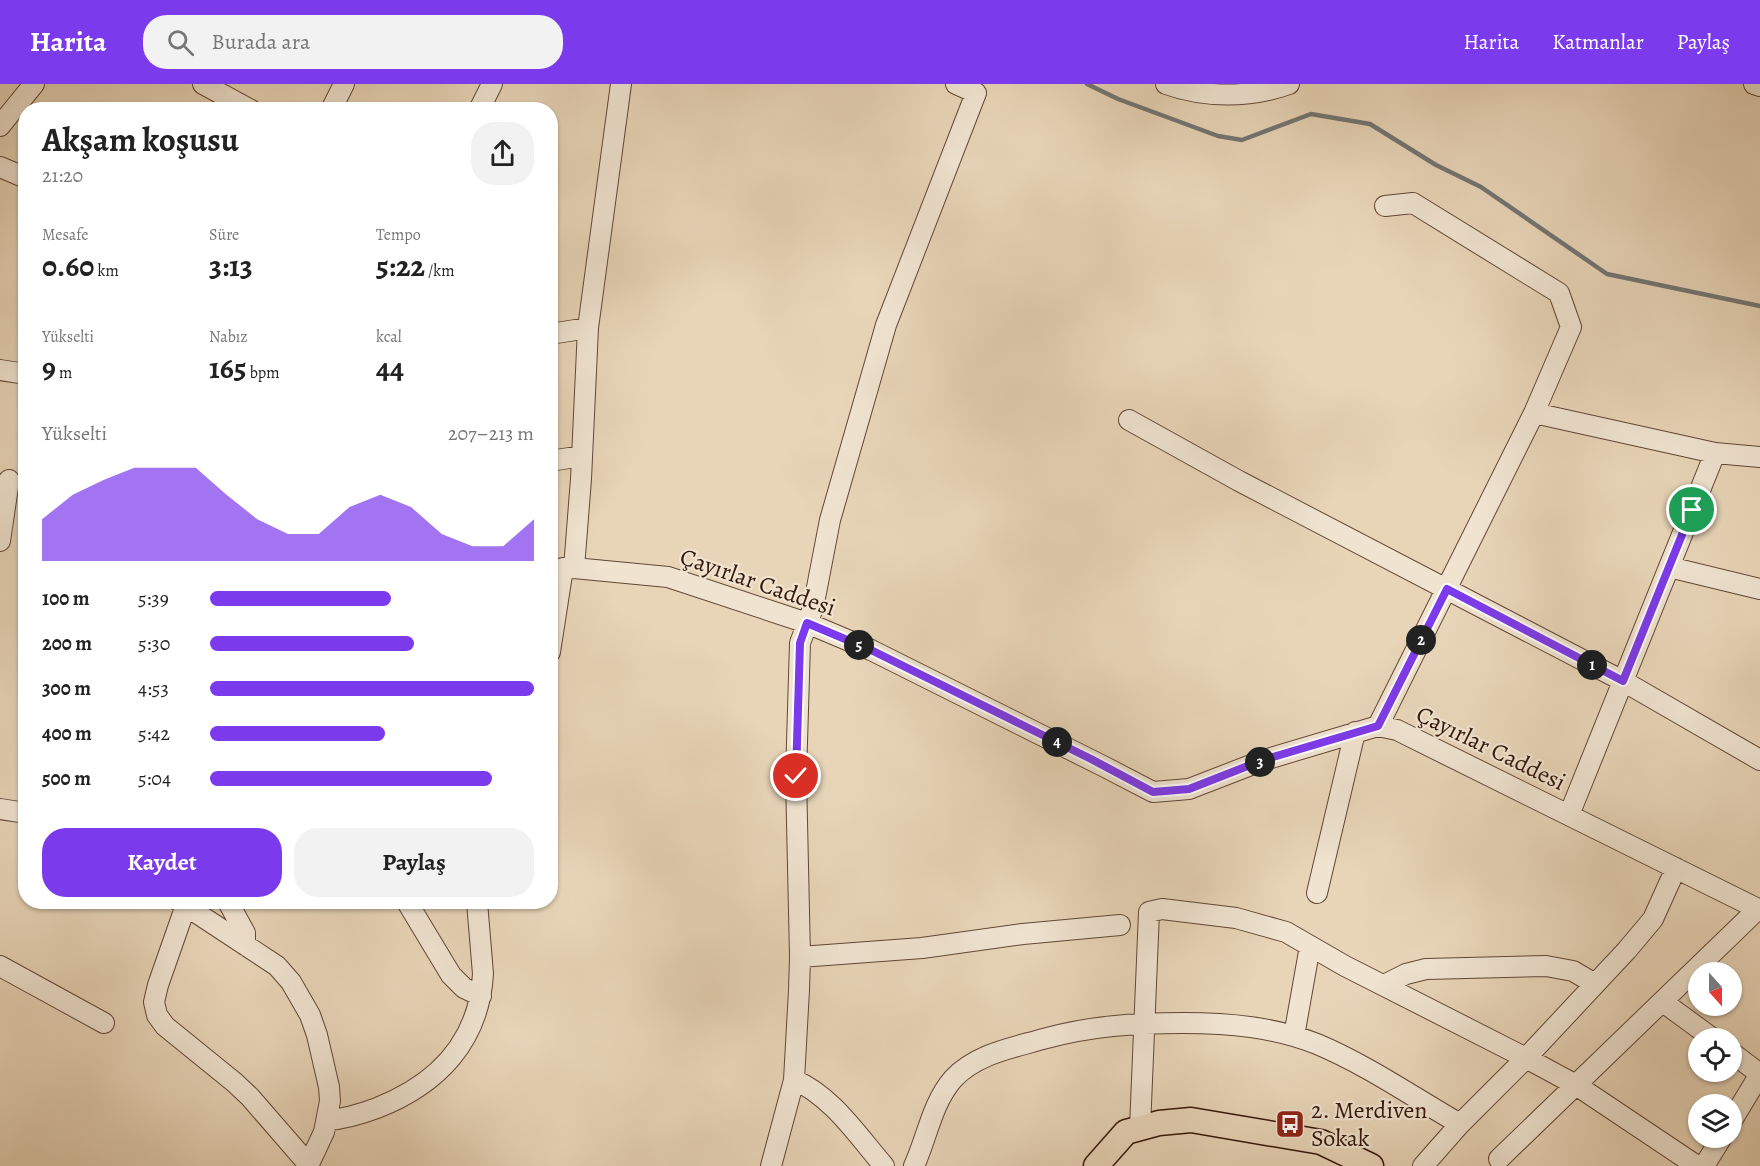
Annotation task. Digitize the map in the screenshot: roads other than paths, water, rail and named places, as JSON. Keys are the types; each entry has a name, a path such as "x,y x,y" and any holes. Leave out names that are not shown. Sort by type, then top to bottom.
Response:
{"main road":[{"path":"1096,1166 1126,1132 1159,1123 1191,1120 1321,1142 1371,1166"}],"street":[{"path":"19,102 34,84"},
{"path":"202,84 236,102"},
{"path":"335,102 344,84"},
{"path":"483,102 492,84"},
{"path":"558,596 582,456 588,328 621,84"},
{"path":"771,1166 794,1080 800,957 796,776 800,643 813,609 830,520 886,325 976,93 956,84"},
{"path":"1167,84 1183,89 1221,94 1264,92 1289,84"},
{"path":"1754,84 1760,86"},
{"path":"0,126 18,104"},
{"path":"0,167 18,175"},
{"path":"1378,726 1534,413 1571,327 1559,293 1413,202 1385,206"},
{"path":"558,333 588,328"},
{"path":"0,370 18,373"},
{"path":"1534,413 1715,453 1760,457"},
{"path":"1129,420 1239,481 1623,681 1760,760"},
{"path":"1569,815 1715,453"},
{"path":"558,460 582,456"},
{"path":"0,541 12,481"},
{"path":"1669,567 1760,589"},
{"name":"Çayırlar Caddesi","path":"562,568 668,577 807,623 871,650 1153,792 1189,789 1263,760 1378,726 1397,730 1759,909"},
{"path":"1317,893 1355,732"},
{"path":"0,809 18,812"},
{"path":"1423,1166 1460,1124 1526,1058 1627,950 1653,919 1676,868"},
{"path":"181,909 154,1002 157,1015 165,1026 250,1097 309,1166 328,1120 330,1101 317,1035 310,1015 291,982 277,966 192,909"},
{"path":"232,909 245,933 245,945"},
{"path":"411,909 451,975 464,988 481,996"},
{"path":"328,1120 341,1119 387,1104 406,1095 435,1075 447,1063 474,1021 481,996 483,974 478,909"},
{"path":"1140,1128 1149,912 1162,909 1236,918 1286,932 1346,966 1576,1085 1697,1166"},
{"path":"1499,1159 1759,909"},
{"path":"800,957 922,948 1023,934 1120,925"},
{"path":"1294,1036 1310,946"},
{"path":"0,966 104,1023"},
{"path":"1384,985 1406,974 1426,969 1546,966 1573,971 1595,984"},
{"path":"1663,1002 1698,1028"},
{"path":"914,1166 940,1098 953,1080 969,1065 988,1055 1062,1034 1116,1025 1220,1023 1256,1027 1294,1036 1350,1060 1460,1124"},
{"path":"1742,1060 1760,1074 1742,1104"},
{"path":"794,1080 809,1087 825,1099 884,1166"},
{"path":"1704,1166 1715,1148"}],"waterway":[{"path":"1087,84 1118,99 1218,136 1242,140 1311,114 1370,124 1436,165 1481,187 1607,274 1760,306"}],"place":[{"name":"2. Merdiven Sokak","path":"1290,1124"}]}
